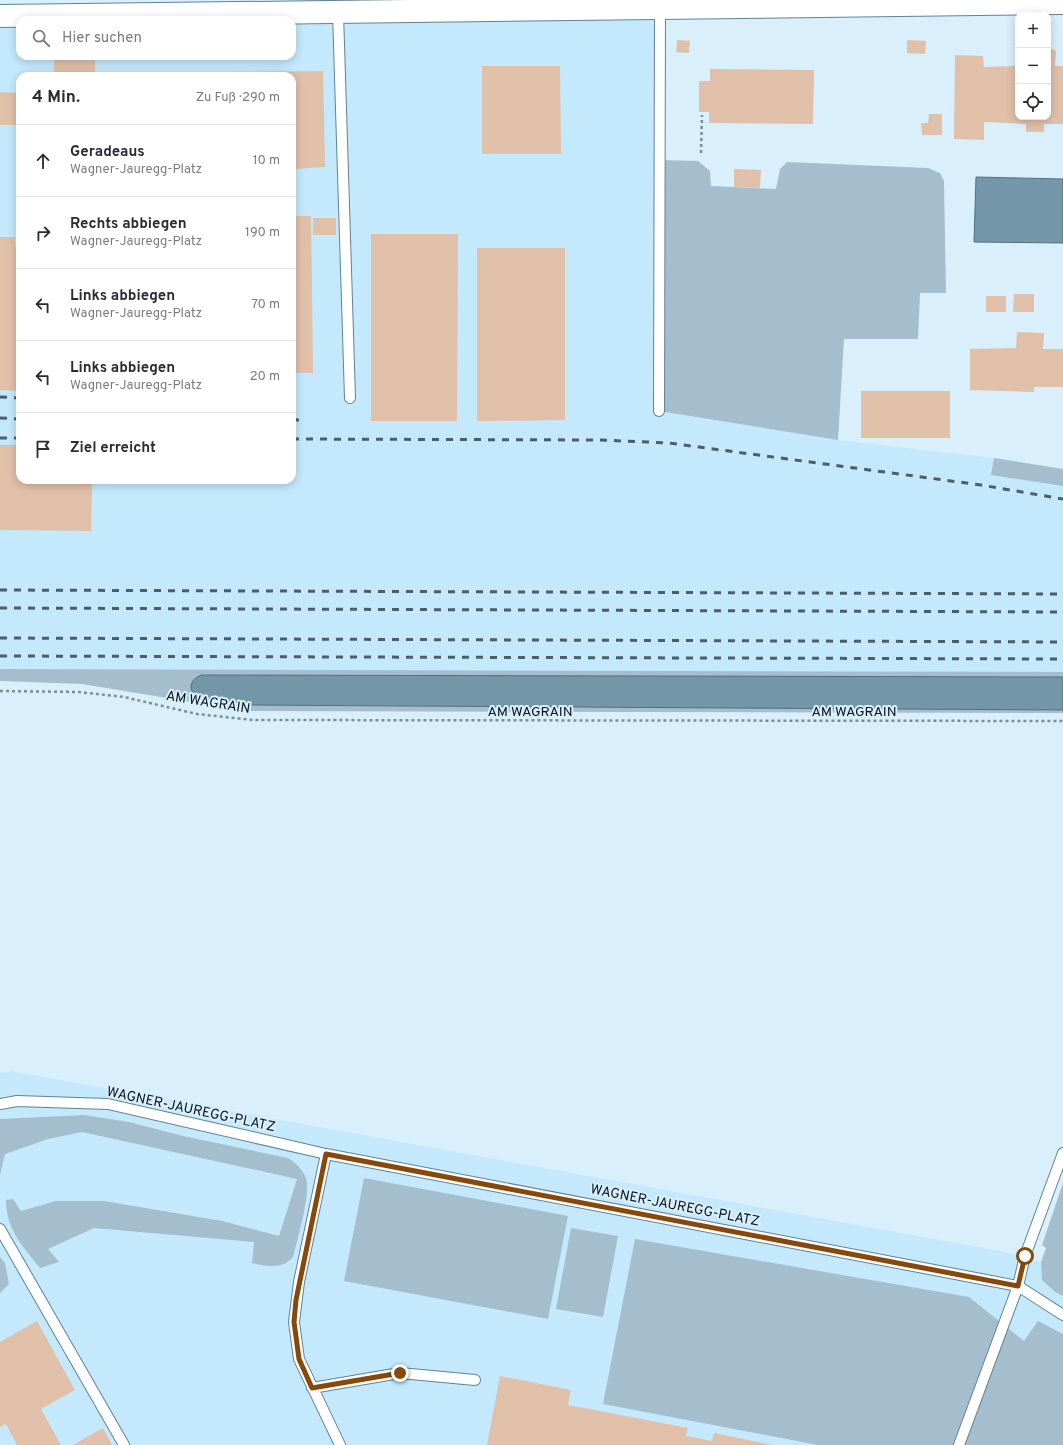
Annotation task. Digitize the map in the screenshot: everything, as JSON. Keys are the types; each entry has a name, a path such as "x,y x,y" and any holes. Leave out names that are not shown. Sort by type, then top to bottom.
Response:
{"street":[{"path":"0,16 1063,3"}],"lane":[{"path":"659,411 660,8"},
{"path":"338,13 350,398"},
{"name":"WAGNER-JAUREGG-PLATZ","path":"0,1104 17,1101 108,1104 326,1154 1018,1286 1063,1315"},
{"path":"959,1445 1018,1286 1025,1256 1063,1153"},
{"path":"326,1154 296,1300 294,1322 299,1359 340,1445"},
{"path":"0,1229 124,1445"},
{"path":"312,1388 400,1373 475,1380"}],"path":[{"path":"701,153 702,114"},
{"name":"AM WAGRAIN","path":"0,690 79,692 124,697 197,714 253,720 1063,721"}],"shaded area":[{"path":"660,8 659,411 838,440 994,458 1063,469 1063,672 0,669 0,16"},
{"path":"660,160 698,161 710,171 711,186 776,189 780,169 787,162 928,168 940,173 944,181 946,293 920,293 918,339 844,339 838,440 659,411"},
{"path":"976,177 1063,179 1063,243 974,242"},
{"path":"994,458 1063,469 1063,486 991,475"},
{"path":"0,669 1063,672 1063,713 246,711 82,684 0,681"},
{"path":"202,675 1063,677 1063,710 244,705 213,702 204,700 197,696 192,692 191,686 195,679"},
{"path":"11,1071 1000,1251 1041,1262 1042,1280 1055,1292 1063,1296 1063,1445 0,1445 0,1073"},
{"path":"84,1115 129,1122 183,1136 288,1158 291,1160 303,1172 307,1185 303,1217 293,1257 284,1264 274,1266 263,1265 252,1263 254,1242 94,1228 48,1249 59,1262 40,1268 22,1245 12,1229 6,1200 13,1199 21,1211 56,1201 104,1201 222,1221 279,1236 297,1179 82,1132 48,1139 5,1154 0,1175 0,1119"},
{"path":"364,1178 568,1216 548,1319 344,1281"},
{"path":"1063,1183 1063,1296 1055,1292 1042,1280 1041,1262 1046,1248 1042,1245"},
{"path":"571,1228 618,1236 603,1317 556,1309"},
{"path":"635,1239 969,1297 1024,1341 1038,1321 1063,1334 1063,1445 818,1445 603,1404"},
{"path":"0,1257 5,1263 9,1284 0,1293"}],"building":[{"path":"677,40 690,41 689,53 676,52"},
{"path":"907,40 926,41 925,54 907,53"},
{"path":"1051,48 1056,51 1055,66 1063,66 1063,124 1044,124 1044,132 1026,132 1026,124 984,122 984,140 954,139 955,55 983,56 984,67 1015,66 1015,120 1051,120"},
{"path":"54,60 95,60 95,72 54,72"},
{"path":"482,66 560,66 561,154 482,154"},
{"path":"710,69 814,70 813,124 709,123 709,112 699,112 699,81 710,81"},
{"path":"323,71 325,167 296,169 296,72 221,72"},
{"path":"0,92 16,93 16,125 0,125"},
{"path":"929,114 942,114 942,135 922,135 921,123 928,123"},
{"path":"734,169 761,170 760,188 734,187"},
{"path":"296,216 311,216 313,373 296,373"},
{"path":"313,218 336,218 336,235 313,235"},
{"path":"371,234 458,234 457,421 371,421"},
{"path":"0,237 15,237 16,391 0,390"},
{"path":"477,248 565,248 565,420 477,421"},
{"path":"1014,294 1034,294 1034,312 1013,312"},
{"path":"986,296 1006,296 1006,312 986,312"},
{"path":"1017,332 1044,333 1043,349 1063,349 1063,387 1034,387 1034,392 970,390 970,349 1016,348"},
{"path":"861,391 950,391 950,438 861,438"},
{"path":"0,445 16,445 16,484 92,484 91,531 0,530"},
{"path":"37,1321 75,1390 41,1409 61,1445 17,1445 6,1424 0,1427 0,1342"},
{"path":"500,1376 571,1390 568,1405 688,1428 686,1436 712,1441 714,1433 773,1445 487,1445"},
{"path":"103,1428 112,1445 73,1445"}],"railway":[{"path":"0,397 16,398"},
{"path":"0,418 16,419"},
{"path":"296,420 304,421"},
{"path":"0,438 16,438"},
{"path":"296,439 601,440 669,443 981,485 1063,499"},
{"path":"0,590 1063,594"},
{"path":"0,608 1063,612"},
{"path":"0,638 1063,642"},
{"path":"0,656 1063,659"}],"route":[{"path":"400,1373 312,1388 299,1359 294,1322 296,1300 326,1154 1018,1286 1025,1256"}]}
